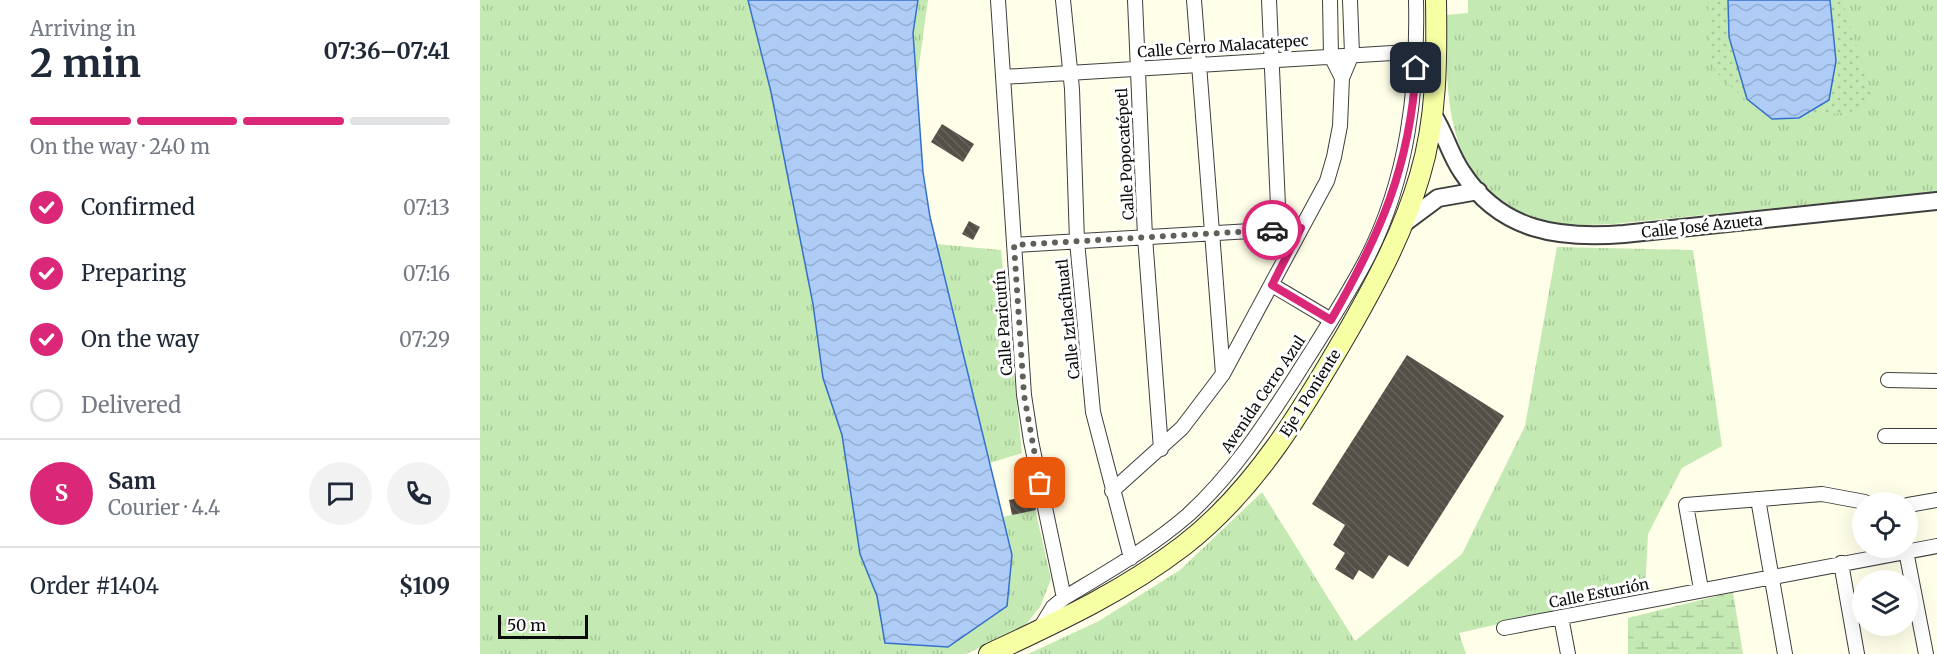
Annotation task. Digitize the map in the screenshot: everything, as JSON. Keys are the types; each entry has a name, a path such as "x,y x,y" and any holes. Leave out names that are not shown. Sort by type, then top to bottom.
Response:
{"main road":[{"name":"Eje 1 Poniente","path":"989,654 1133,583 1185,544 1236,495 1287,430 1329,364 1375,282 1403,224 1420,175 1433,115 1441,52 1436,0"}],"street":[{"name":"Calle Paricutín","path":"998,0 1027,419 1064,598"},
{"name":"Calle Iztlacíhuatl","path":"1063,0 1071,73 1077,241 1093,412 1131,558"},
{"name":"Calle Popocatépetl","path":"1135,0 1145,237 1161,449"},
{"path":"1194,0 1223,374"},
{"path":"1269,0 1279,229"},
{"path":"1330,0 1331,56 1342,78"},
{"path":"1112,491 1161,449 1190,419 1223,374 1327,181 1340,126 1342,78 1352,54 1350,0"},
{"name":"Avenida Cerro Azul","path":"1064,598 1131,558 1189,514 1252,444 1331,320 1367,258 1389,205 1403,157 1413,106 1417,49 1416,0"},
{"name":"Calle Cerro Malacatepec","path":"1002,77 1417,49 1441,52"},
{"name":"Calle José Azueta","path":"1433,115 1462,172 1478,192 1506,215 1528,227 1556,235 1588,237 1937,201"},
{"path":"1403,224 1438,198 1478,192"},
{"path":"1014,245 1301,228"},
{"path":"1272,285 1331,320"},
{"path":"1888,380 1937,381"},
{"path":"1885,436 1937,436"},
{"path":"1701,589 1686,505 1822,494 1852,500"},
{"path":"1758,499 1785,654"},
{"path":"1918,503 1937,500"},
{"name":"Calle Esturión","path":"1918,549 1937,546"},
{"name":"Calle Esturión","path":"1504,628 1865,558"},
{"path":"1907,558 1926,654"},
{"path":"1841,562 1857,654"},
{"path":"1039,630 1053,606 1064,598"},
{"path":"1561,617 1568,654"}],"green space":[{"path":"480,0 748,0 1012,555 1003,517 1035,509 1051,579 1040,607 1024,627 966,654 480,654"},
{"path":"918,0 928,0 917,79 913,33"},
{"path":"1468,0 1937,0 1937,192 1613,224 1562,225 1541,223 1526,218 1501,203 1476,177 1464,157 1456,135 1448,88 1445,15 1468,13"},
{"path":"1708,0 1842,0 1871,93 1867,104 1858,111 1767,121 1716,72 1711,63"},
{"path":"936,244 1001,250 1022,453 990,463"},
{"path":"1557,247 1693,250 1722,446 1682,468 1648,534 1645,591 1459,633 1466,654 1028,654 1099,621 1180,570 1262,492 1355,641 1462,554 1525,426"},
{"path":"1733,592 1743,654 1628,654 1628,618"}],"water":[{"path":"748,0 918,0 913,33 923,172 930,217 1012,555 1007,606 948,647 885,643 877,596 860,554 842,435 823,378 813,304 771,92"},
{"path":"1728,0 1830,0 1836,61 1829,100 1799,118 1772,119 1747,99 1729,37"}],"building":[{"path":"942,124 974,144 963,162 931,142"},
{"path":"969,221 980,227 973,240 962,234"},
{"path":"1407,355 1504,416 1408,567 1389,555 1373,579 1359,570 1353,580 1335,569 1345,553 1333,545 1345,525 1312,504"},
{"path":"1033,495 1036,510 1012,515 1009,500"}],"way so far":[{"path":"1040,483 1024,395 1014,245 1272,230"}],"route":[{"path":"1272,230 1301,228 1272,285 1331,320 1367,258 1389,205 1403,157 1413,106 1416,68"}]}
